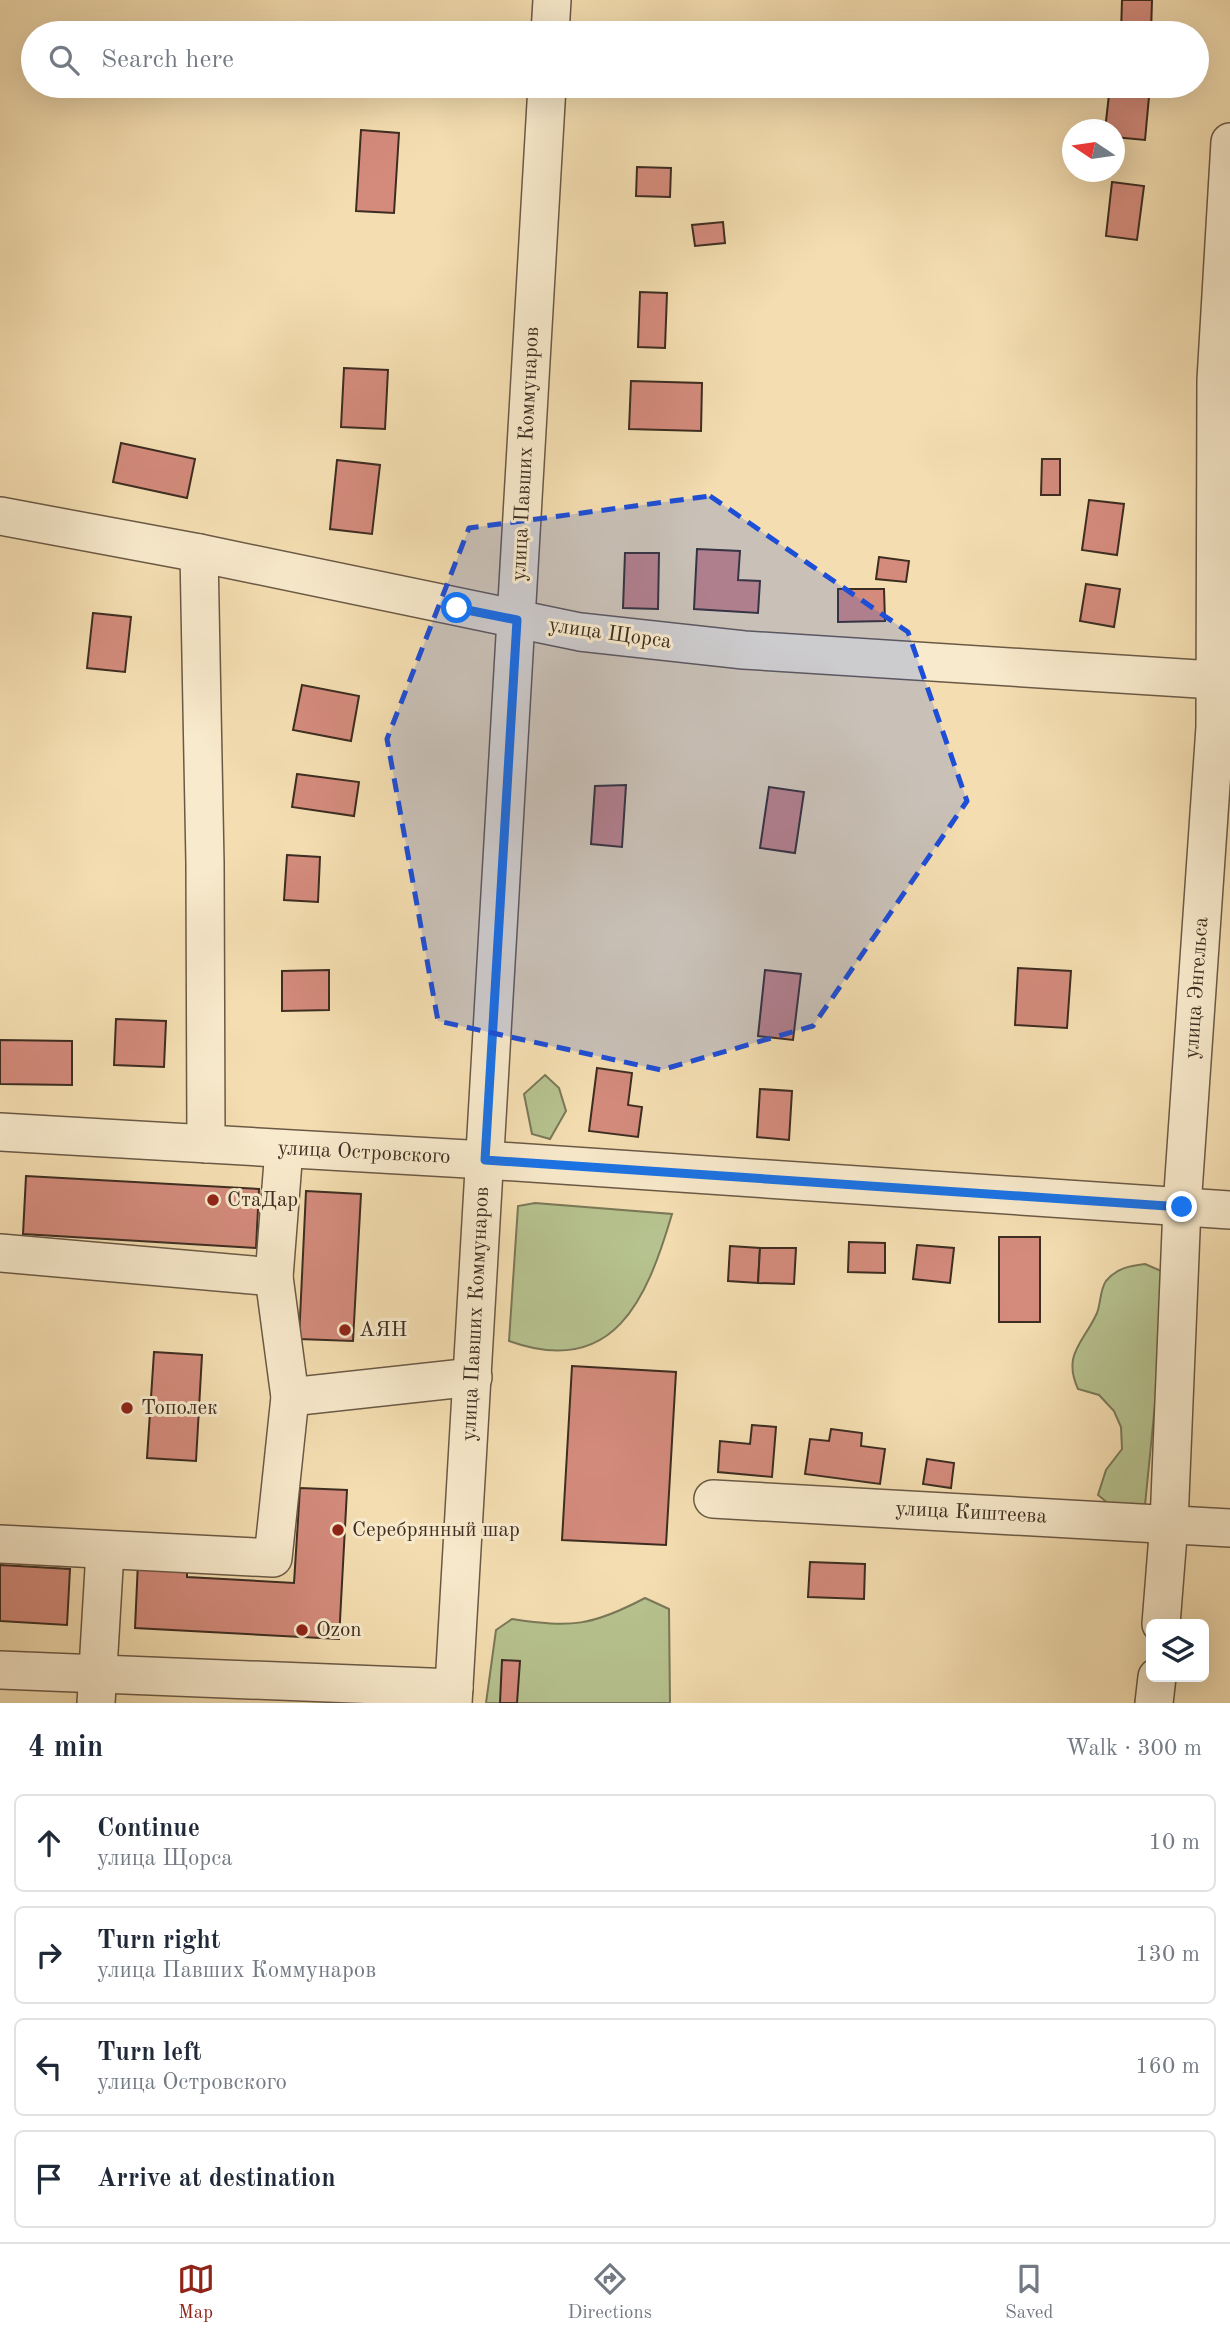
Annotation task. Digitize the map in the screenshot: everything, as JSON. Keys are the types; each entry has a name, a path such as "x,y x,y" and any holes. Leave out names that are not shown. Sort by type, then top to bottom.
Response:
{"street":[{"path":"551,21 552,0"},
{"name":"улица Павших Коммунаров","path":"453,1695 474,1377 546,98"},
{"name":"улица Энгельса","path":"1161,1619 1169,1523 1182,1207 1224,681 1216,380 1230,142"},
{"name":"улица Щорса","path":"0,516 199,553 580,632 744,650 1224,681"},
{"path":"199,553 205,863 206,1144"},
{"name":"улица Островского","path":"0,1134 485,1160 1230,1210"},
{"path":"0,1544 273,1558 290,1397 274,1277 284,1149"},
{"path":"0,1253 274,1277"},
{"path":"290,1397 474,1377"},
{"name":"улица Киштеева","path":"713,1500 1230,1528"},
{"path":"97,1689 105,1551"},
{"path":"0,1670 97,1689 453,1695"},
{"path":"1154,1703 1156,1682"}],"highlighted area":[{"path":"710,496 908,632 967,801 813,1026 661,1070 438,1021 387,739 469,528"}],"green space":[{"path":"545,1075 559,1088 566,1111 550,1139 532,1134 524,1094"},
{"path":"535,1203 672,1214 651,1275 637,1302 620,1324 600,1340 575,1349 545,1350 509,1341 518,1206"},
{"path":"1145,1264 1168,1274 1145,1505 1135,1514 1120,1513 1098,1495 1106,1470 1122,1449 1121,1427 1114,1411 1099,1395 1078,1389 1072,1366 1077,1349 1097,1313 1106,1281 1124,1268"},
{"path":"645,1598 669,1609 670,1703 486,1703 496,1630 512,1619 566,1624 581,1622 610,1614"}],"building":[{"path":"1122,0 1152,0 1151,21 1121,21"},
{"path":"1109,98 1149,98 1145,140 1125,138 1125,119 1106,119"},
{"path":"361,130 399,133 394,213 356,211"},
{"path":"637,167 671,168 670,197 636,196"},
{"path":"1112,182 1144,186 1137,240 1106,236"},
{"path":"723,222 725,243 695,246 692,225"},
{"path":"640,292 667,293 665,348 638,347"},
{"path":"344,368 388,370 385,429 341,427"},
{"path":"631,381 702,383 701,431 629,429"},
{"path":"121,443 195,459 187,498 113,482"},
{"path":"1042,459 1060,459 1060,495 1041,495"},
{"path":"337,460 380,465 372,534 330,529"},
{"path":"1089,500 1124,504 1117,555 1082,550"},
{"path":"697,549 740,551 738,580 760,581 758,613 694,609"},
{"path":"625,553 659,553 658,609 623,608"},
{"path":"879,557 909,561 906,582 876,579"},
{"path":"1086,584 1120,589 1114,627 1080,621"},
{"path":"838,589 884,589 885,621 838,622"},
{"path":"93,613 131,617 125,672 87,668"},
{"path":"302,685 359,696 351,741 293,730"},
{"path":"297,774 359,782 354,816 292,807"},
{"path":"626,785 622,847 591,844 595,786"},
{"path":"769,787 804,792 795,853 760,848"},
{"path":"287,855 320,857 318,902 284,900"},
{"path":"1018,968 1071,971 1067,1028 1015,1025"},
{"path":"329,970 329,1010 282,1011 282,971"},
{"path":"765,970 801,974 793,1040 758,1036"},
{"path":"116,1019 166,1021 164,1067 114,1065"},
{"path":"0,1040 72,1041 72,1085 0,1084"},
{"path":"597,1068 632,1073 628,1105 642,1107 638,1137 589,1131"},
{"path":"760,1089 792,1091 789,1140 757,1137"},
{"path":"26,1176 259,1189 256,1248 23,1234"},
{"path":"306,1191 361,1194 353,1341 299,1339"},
{"path":"999,1237 1040,1237 1040,1322 999,1322"},
{"path":"849,1242 885,1243 885,1273 848,1272"},
{"path":"917,1245 954,1248 950,1283 913,1279"},
{"path":"730,1246 760,1248 758,1283 728,1281"},
{"path":"760,1248 796,1248 794,1284 758,1283"},
{"path":"154,1352 202,1355 196,1461 147,1458"},
{"path":"572,1366 676,1372 666,1545 562,1540"},
{"path":"752,1425 776,1427 772,1477 718,1472 720,1441 750,1444"},
{"path":"831,1429 862,1433 861,1446 885,1449 880,1484 805,1474 810,1439 829,1441"},
{"path":"927,1459 954,1463 951,1488 923,1484"},
{"path":"300,1488 347,1490 339,1639 135,1628 138,1562 187,1564 187,1577 294,1583"},
{"path":"810,1562 865,1564 864,1599 808,1597"},
{"path":"0,1565 70,1569 67,1625 0,1621"},
{"path":"502,1660 520,1661 517,1703 500,1703"}],"place":[{"name":"СтаДар","path":"213,1200"},
{"name":"АЯН","path":"345,1330"},
{"name":"Тополек","path":"127,1408"},
{"name":"Серебрянный шар","path":"338,1530"},
{"name":"Ozon","path":"302,1630"}],"route":[{"path":"457,608 517,620 485,1160 1182,1207"}]}
